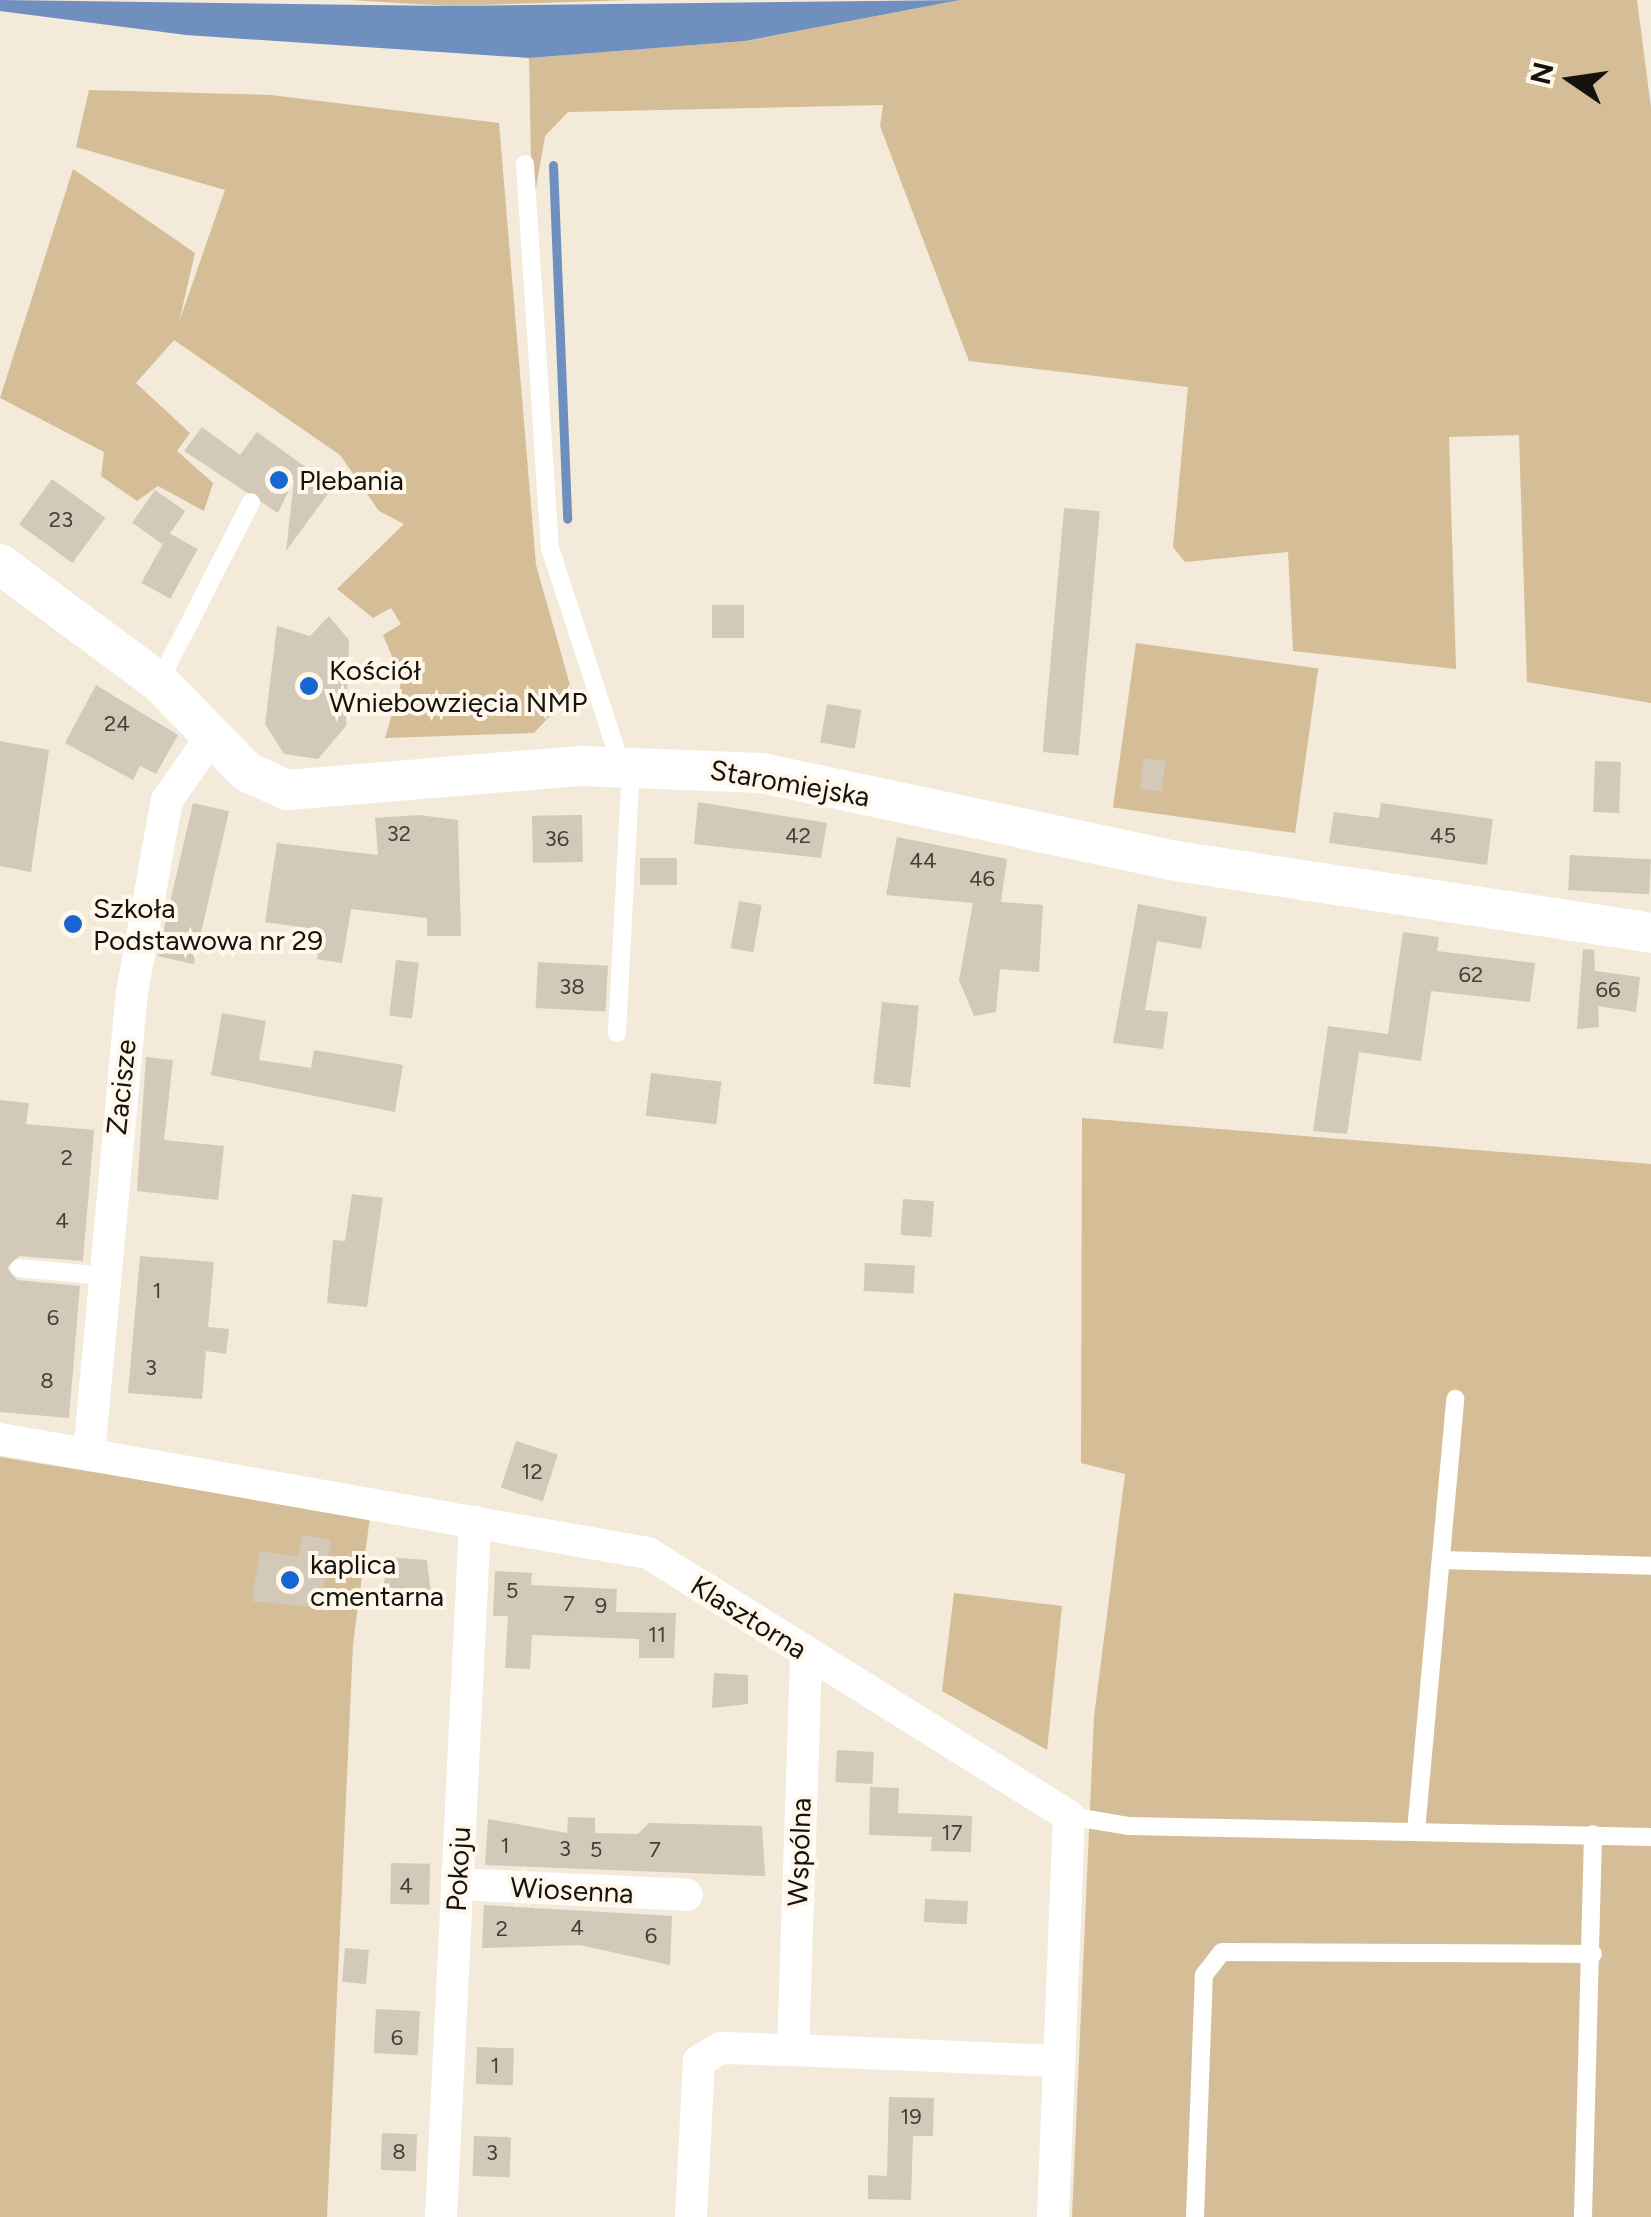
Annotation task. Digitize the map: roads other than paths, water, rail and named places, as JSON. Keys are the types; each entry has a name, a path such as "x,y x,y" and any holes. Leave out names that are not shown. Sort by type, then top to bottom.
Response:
{"street":[{"name":"Staromiejska","path":"0,564 159,682 255,778 302,792 626,764 762,774 1170,860 1651,933"},
{"name":"Zacisze","path":"96,1461 104,1276 120,1083 167,800 212,736"},
{"name":"Klasztorna","path":"0,1439 96,1461 648,1553 1069,1816"},
{"name":"Pokoju","path":"441,2217 475,1522"},
{"name":"Wspólna","path":"793,2050 806,1653"},
{"path":"1053,2217 1069,1816"},
{"name":"Wiosenna","path":"457,1884 687,1895"},
{"path":"691,2217 700,2061 721,2048 1058,2061"}],"lane":[{"path":"525,164 550,548 626,764 618,1034"},
{"path":"159,682 251,502"},
{"path":"19,1268 104,1276"},
{"path":"1416,1831 1455,1400"},
{"path":"1441,1560 1651,1566"},
{"path":"1069,1816 1128,1826 1651,1837"},
{"path":"1583,2217 1593,1954 1593,1834"},
{"path":"1195,2217 1204,1975 1222,1952 1593,1954"}],"water":[{"path":"0,0 447,6 960,0 745,41 529,58 186,35 0,11"}],"waterway":[{"path":"553,165 567,519"}],"place":[{"name":"Plebania","path":"279,480"},
{"name":"Kościół Wniebowzięcia NMP","path":"309,686"},
{"name":"Szkoła Podstawowa nr 29","path":"73,924"},
{"name":"kaplica cmentarna","path":"290,1580"}]}
